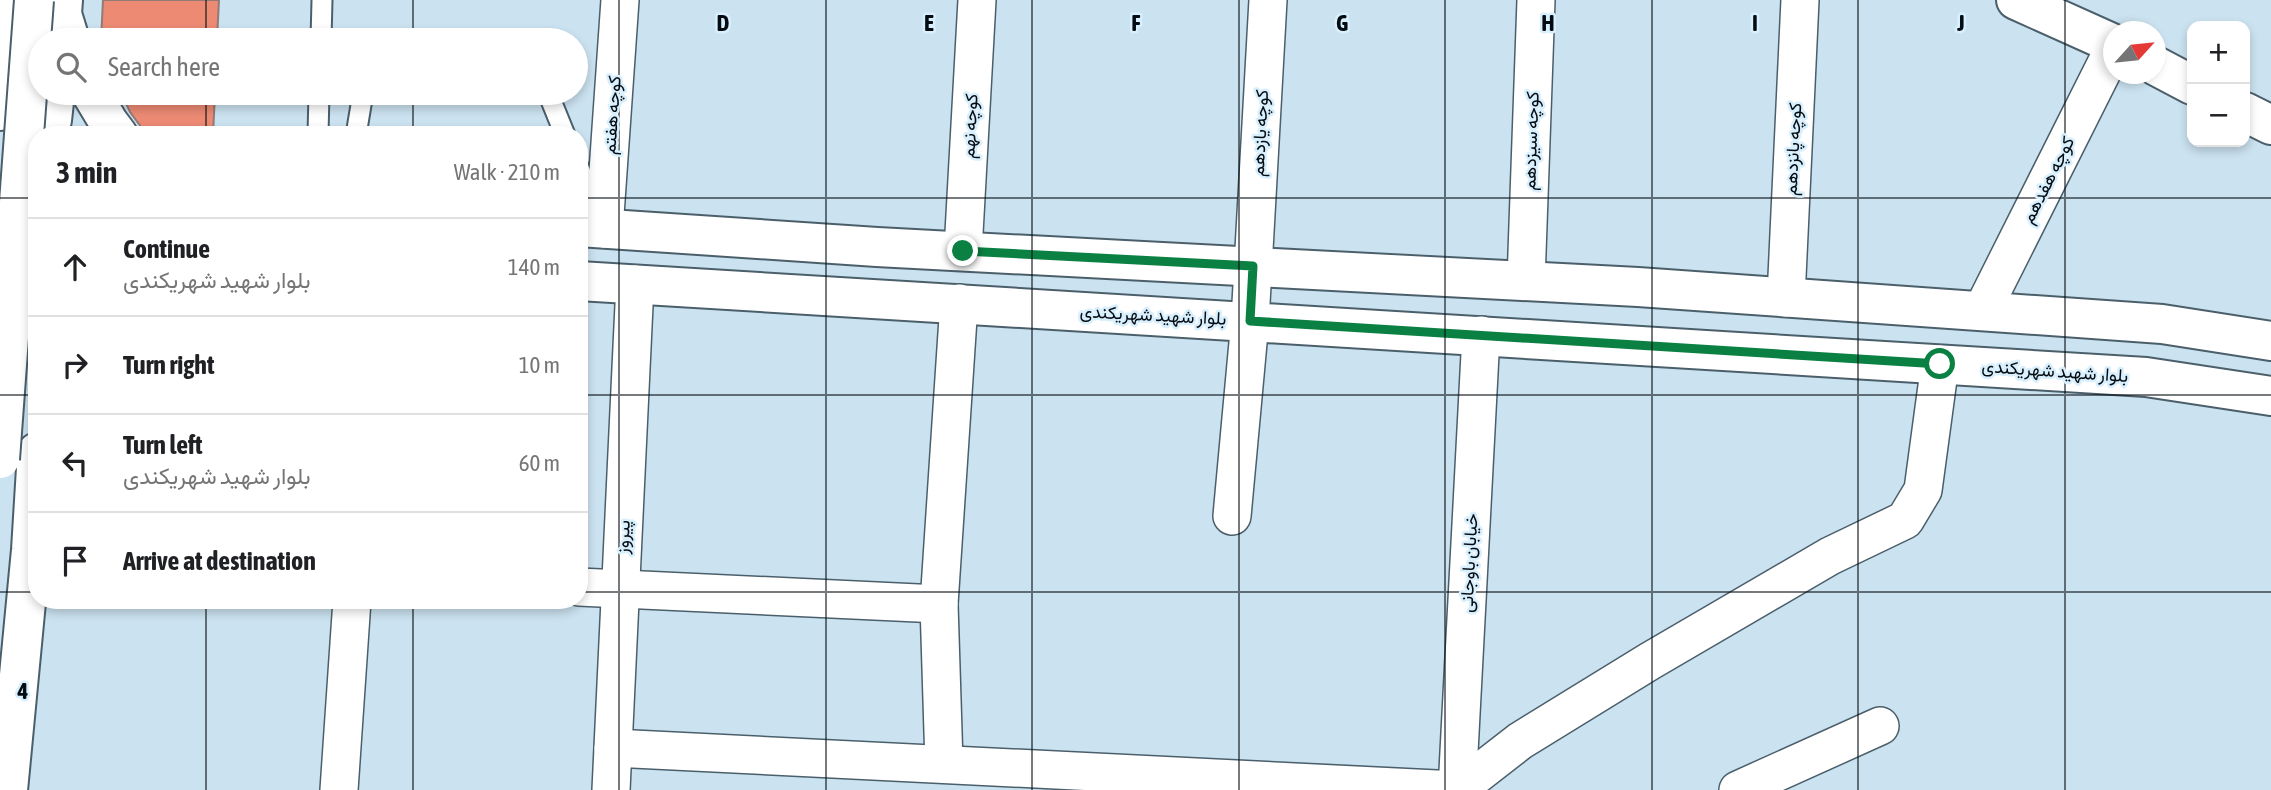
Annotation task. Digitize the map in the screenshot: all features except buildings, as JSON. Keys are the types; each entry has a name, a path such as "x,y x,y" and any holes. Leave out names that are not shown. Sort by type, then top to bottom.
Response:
{"main road":[{"path":"0,111 8,0"},
{"path":"2016,0 2103,41"},
{"path":"2166,72 2190,84"},
{"path":"44,126 47,105"},
{"path":"50,126 54,105"},
{"path":"98,105 110,126"},
{"path":"2250,114 2271,125"},
{"path":"0,148 9,151 28,148"},
{"path":"0,192 28,193"},
{"path":"592,228 1786,298 2162,324 2271,341"},
{"path":"0,247 28,249"},
{"path":"0,459 28,247"},
{"name":"بلوار شهید شهریکندی","path":"588,281 2146,377 2271,396"},
{"path":"8,790 28,605"}],"street":[{"name":"کوچه هفتم","path":"592,228 620,0"},
{"name":"کوچه نهم","path":"963,251 977,0"},
{"name":"کوچه یازدهم","path":"1232,516 1250,321 1268,0"},
{"name":"کوچه سیزدهم","path":"1527,281 1536,0"},
{"name":"کوچه پانزدهم","path":"1786,298 1800,0"},
{"name":"کوچه هفدهم","path":"1982,312 2103,66"},
{"name":"پیروز","path":"611,790 635,284"},
{"path":"944,764 939,604 959,303"},
{"name":"خیابان باوجانی","path":"1457,790 1481,335"},
{"path":"613,748 1457,790 1520,740 1650,661 1830,556 1905,520 1923,490 1940,364"},
{"path":"588,587 939,604"},
{"path":"339,790 351,609"},
{"path":"1738,790 1880,726"}],"lane":[{"path":"321,28 322,0"},
{"path":"318,126 319,105"},
{"path":"358,126 361,105"},
{"path":"553,105 561,126"},
{"path":"588,210 592,228"}],"route":[{"path":"963,251 1253,266 1250,321 1940,364"}]}
